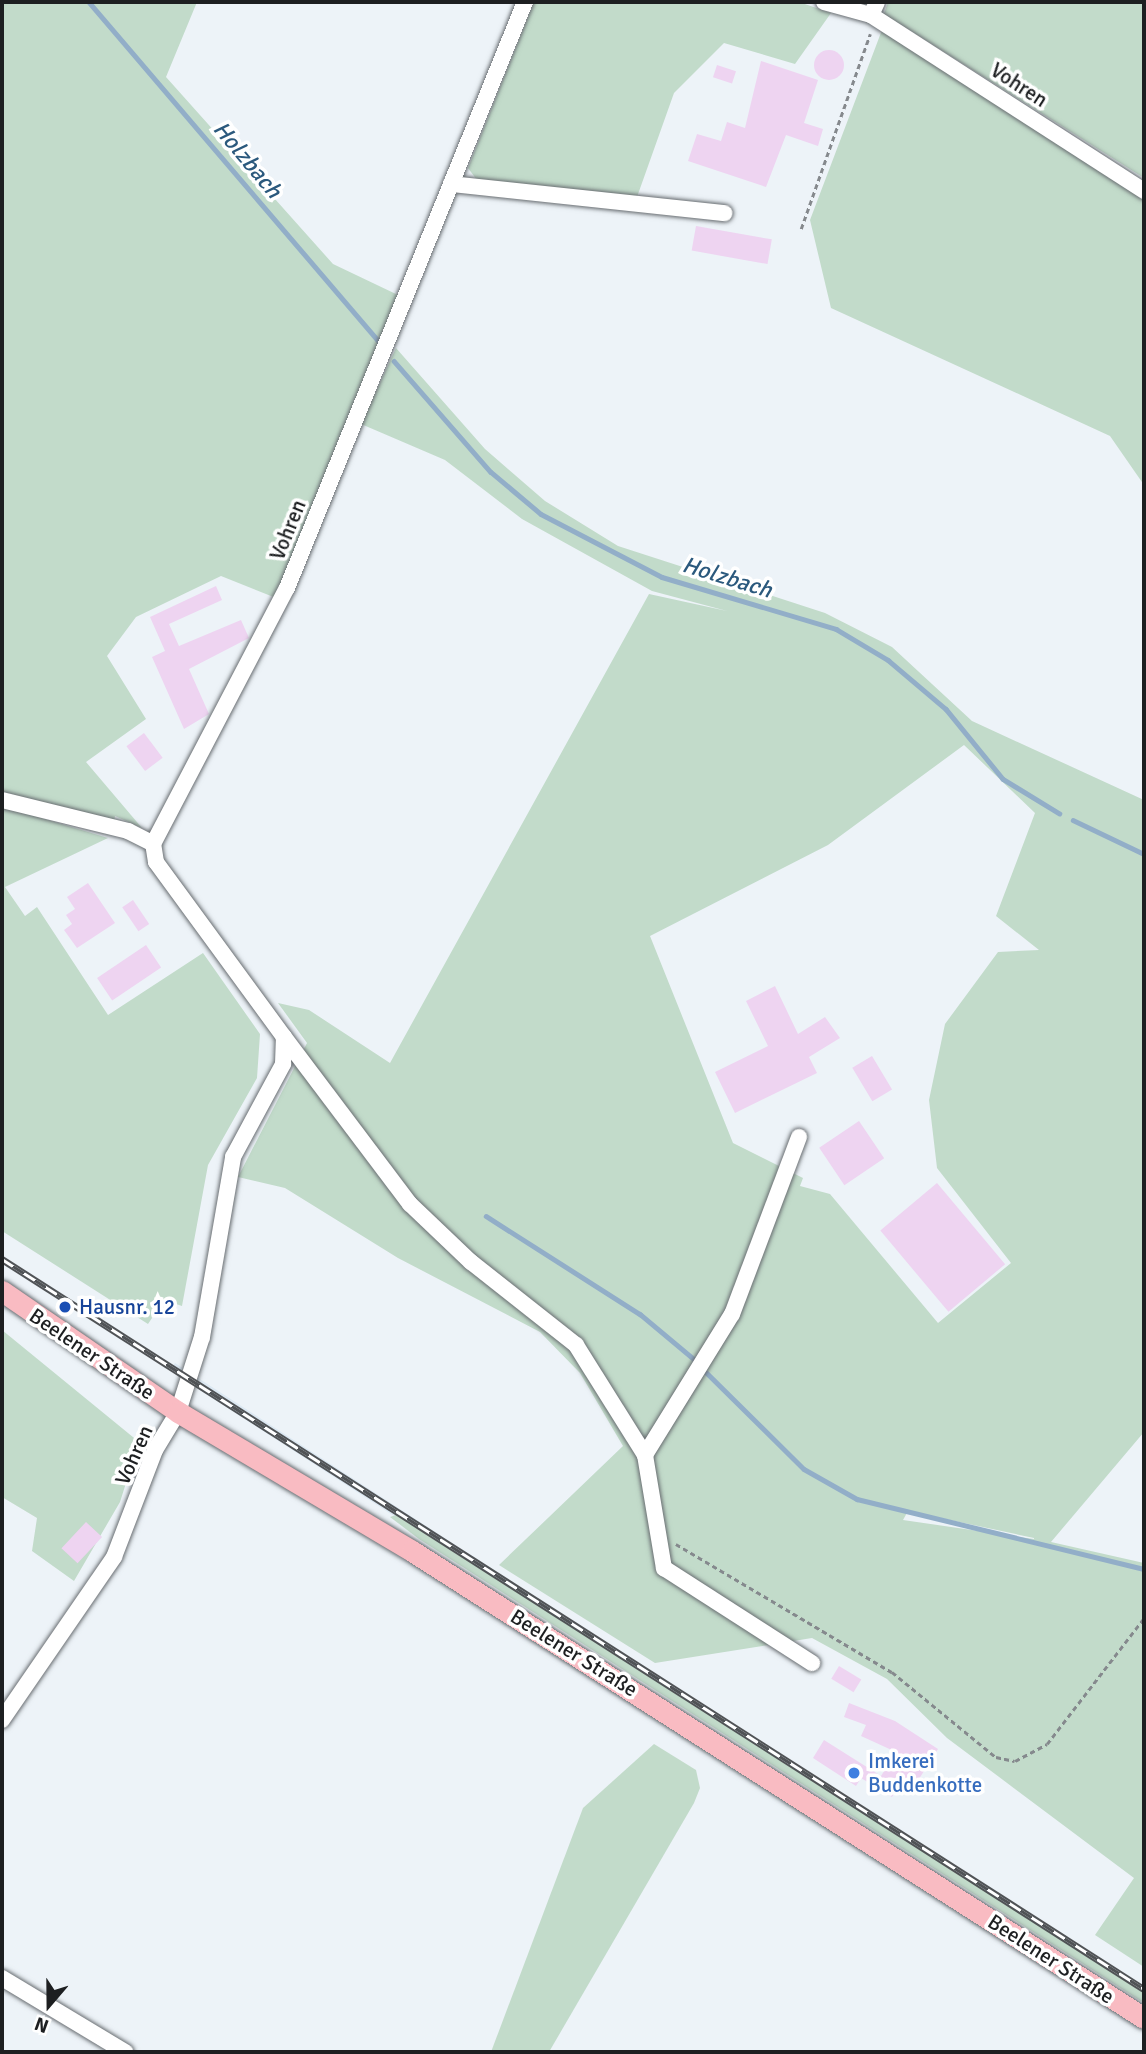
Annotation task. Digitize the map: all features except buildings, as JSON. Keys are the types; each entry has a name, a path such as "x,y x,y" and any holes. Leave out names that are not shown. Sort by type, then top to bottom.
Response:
{"main road":[{"name":"Beelener Straße","path":"2,1291 178,1412 412,1551 1144,2018"}],"street":[{"name":"Vohren","path":"153,844 287,588 525,2"},
{"name":"Vohren","path":"824,2 874,8 1144,191"},
{"path":"451,184 724,213"},
{"path":"2,800 128,831 153,844 156,862 284,1037 437,1233 576,1345 645,1455 664,1568 812,1663"},
{"name":"Vohren","path":"2,1720 114,1557 155,1450 178,1412 202,1337 233,1157 283,1064 284,1037"},
{"path":"283,1064 306,1066"},
{"path":"645,1455 732,1314 799,1137"},
{"path":"2,1978 125,2052"}],"path":[{"path":"801,229 872,28 874,8"},
{"path":"658,1533 892,1672 996,1757 1015,1761 1047,1744 1144,1618"}],"shaded area":[{"path":"175,1363 1139,1989 1134,1996 170,1371"}],"green space":[{"path":"2,2 197,2 166,77 333,264 398,295 276,598 221,576 136,617 107,656 146,719 86,762 142,828 115,816 114,823 2,794"},
{"path":"534,2 799,2 831,13 795,64 724,43 674,93 637,197 477,180 468,168"},
{"path":"888,2 1144,2 1144,178 884,14"},
{"path":"882,30 1144,197 1144,485 1110,436 831,308 810,220"},
{"path":"396,348 485,449 545,501 618,546 825,613 892,647 972,721 1144,800 1144,1432 1051,1542 1144,1563 1144,1967 1095,1935 1134,1878 947,1738 887,1679 812,1638 655,1663 499,1565 623,1446 580,1373 540,1332 398,1258 285,1188 238,1177 307,1043 278,1003 309,1010 390,1063 649,594 727,611 652,591 522,519 445,460 361,424","holes":["964,745 1035,813 996,916 1039,950 998,952 945,1024 929,1100 937,1168 1011,1263 938,1323 830,1194 800,1186 803,1178 733,1143 650,936 828,845","908,1511 1034,1538 1034,1539 903,1520"]},
{"path":"2,806 108,838 5,887 25,916 37,907 108,1015 203,953 260,1034 257,1078 208,1165 182,1306 164,1300 148,1324 2,1231"},
{"path":"2,1330 139,1442 120,1502 74,1581 32,1551 37,1518 2,1497"},
{"path":"396,1515 1144,1993 1144,2003 419,1539 390,1517"},
{"path":"654,1744 696,1770 700,1788 694,1803 549,2052 491,2052 583,1808"}],"waterway":[{"name":"Holzbach","path":"89,2 378,340"},
{"name":"Holzbach","path":"394,361 491,472 541,514 662,577 836,629 888,660 946,709 1003,779 1059,813"},
{"name":"Holzbach","path":"1073,820 1144,854"},
{"path":"486,1216 640,1314 695,1360"},
{"path":"707,1373 804,1469 857,1499 1144,1569"}],"railway":[{"path":"2,1259 1144,1989"}],"place":[{"name":"Hausnr. 12","path":"65,1307"},
{"name":"Imkerei Buddenkotte","path":"854,1773"}]}
